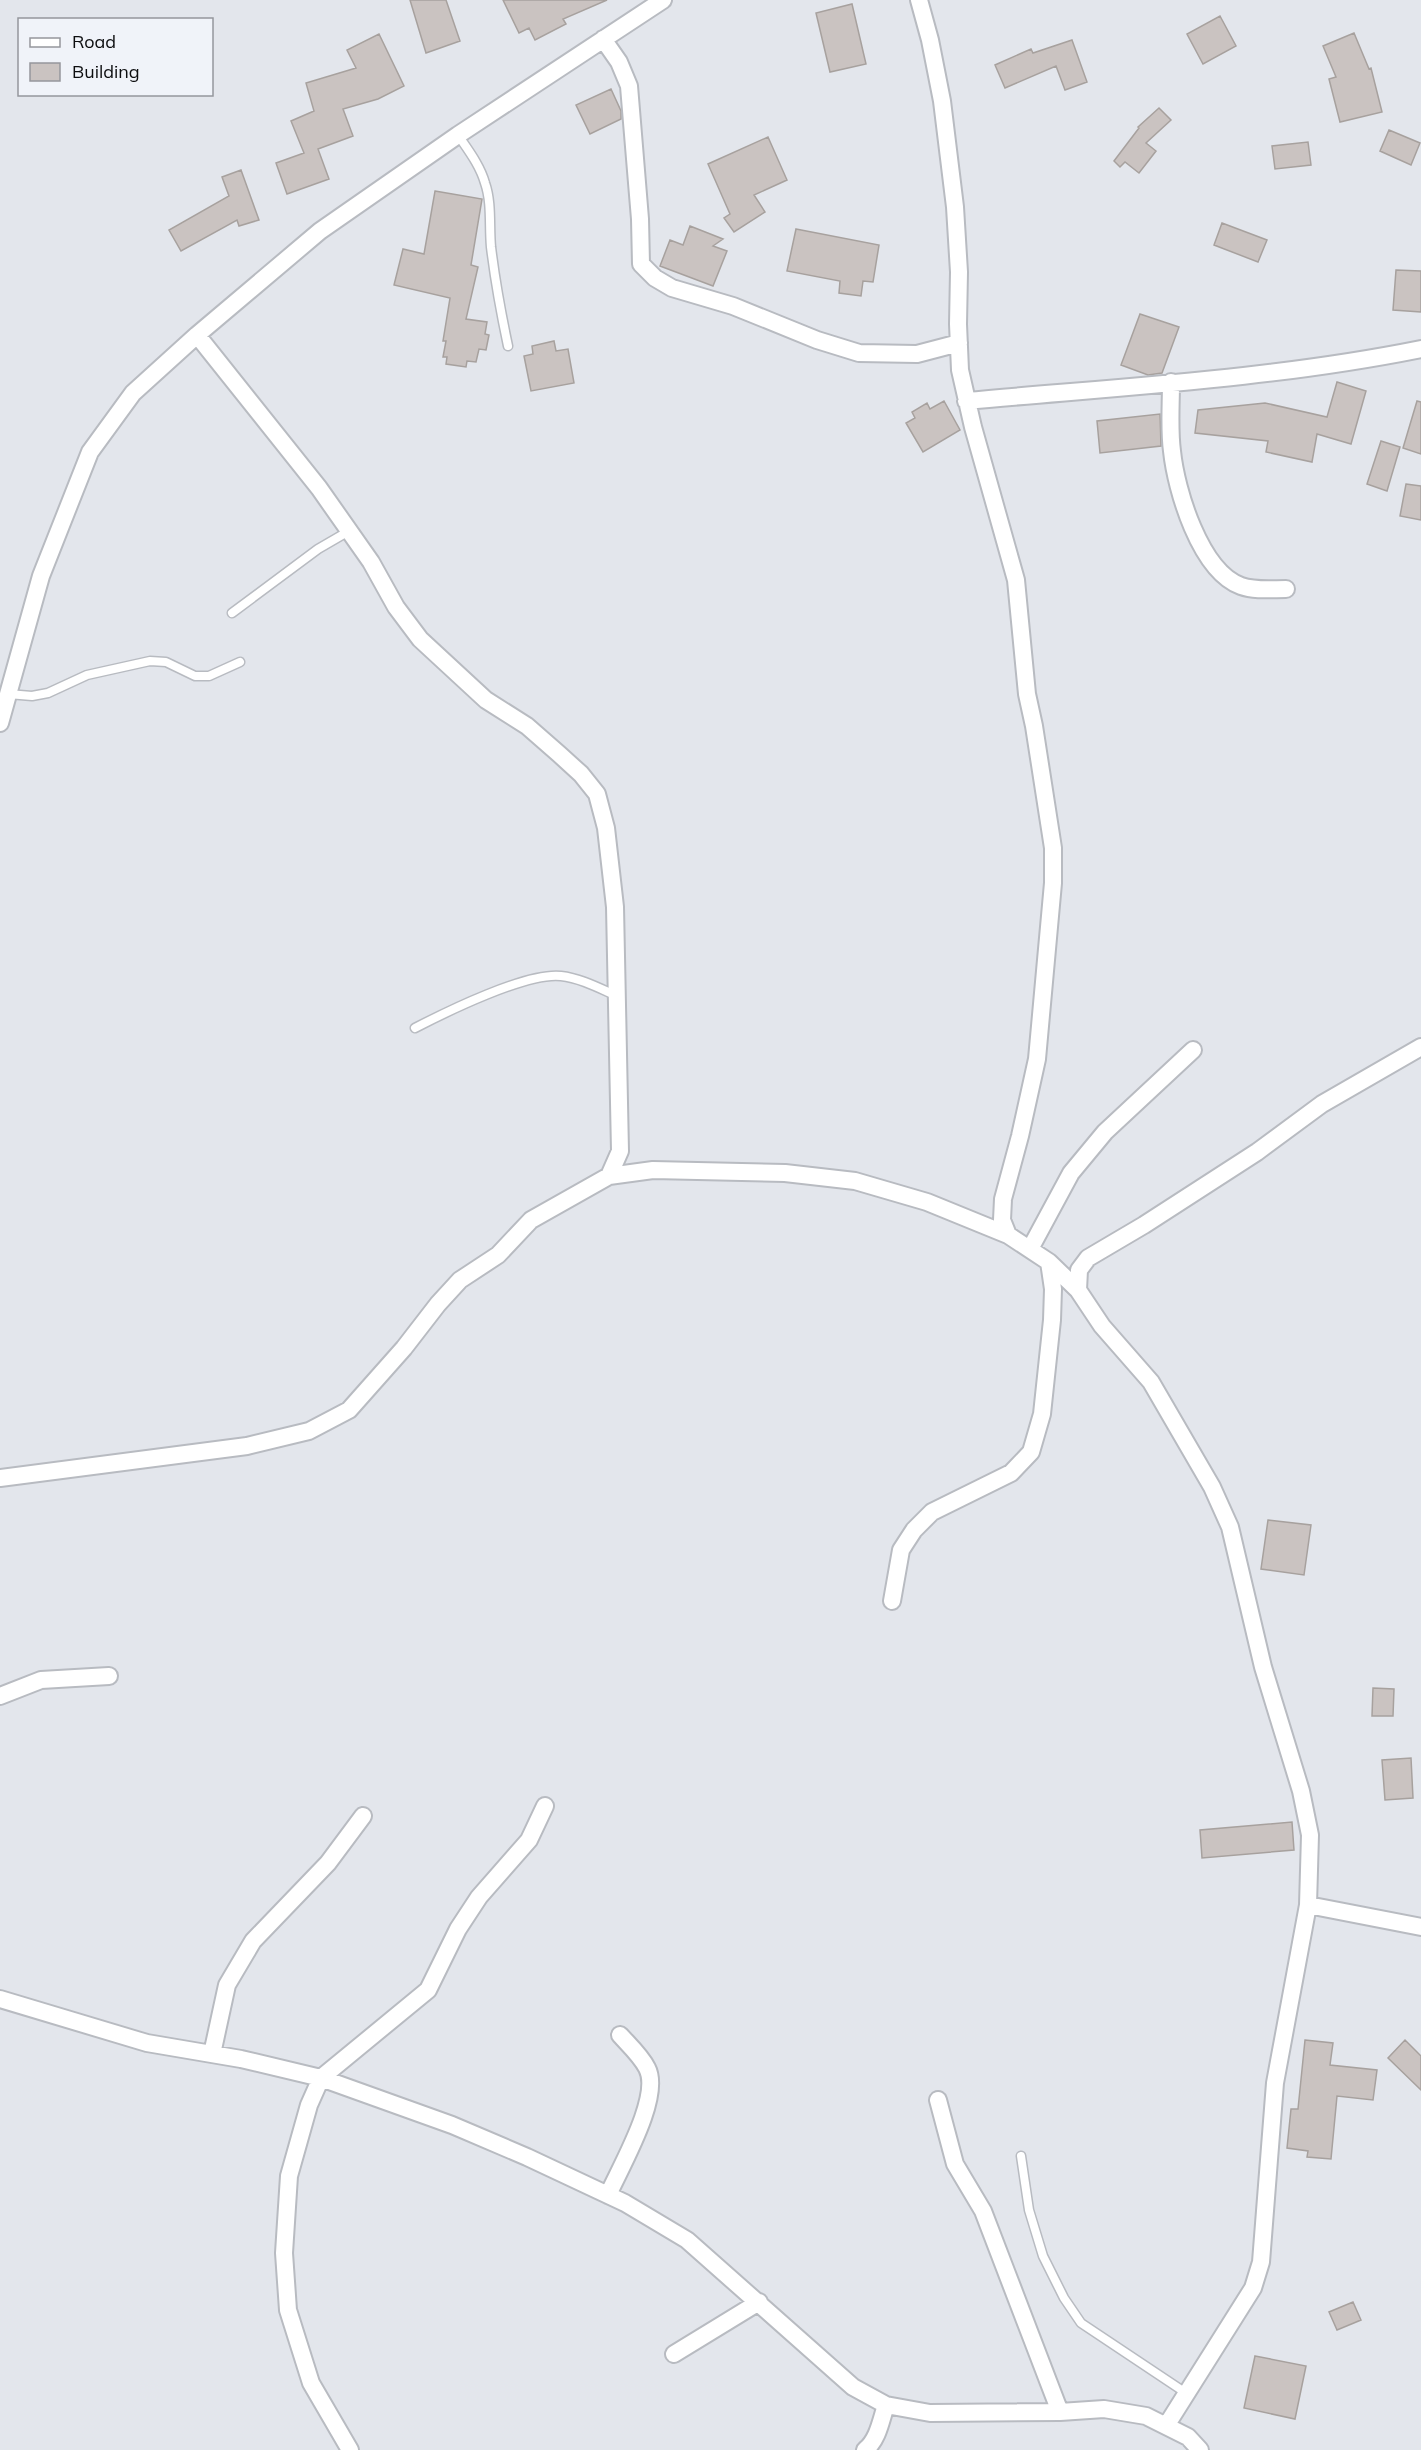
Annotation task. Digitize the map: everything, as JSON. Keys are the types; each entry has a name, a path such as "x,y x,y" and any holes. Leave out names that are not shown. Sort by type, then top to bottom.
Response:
{"street":[{"path":"0,723 41,576 90,452 133,393 197,335 320,231 458,135 663,0"},
{"path":"919,0 930,40 942,101 955,207 959,272 960,370 966,401 1016,580 1026,694 1034,726 1053,848 1053,883 1037,1059 1003,1199 1002,1220 1008,1235"},
{"path":"603,39 619,62 629,86 639,207 641,264 655,278 672,288 733,306 817,340 860,353 917,354 959,343"},
{"path":"197,335 261,413 349,531 371,562 396,608 420,639 486,700 527,726 559,753 581,774 597,794 606,828 615,907 620,1151 609,1176"},
{"path":"966,401 1328,365 1421,349"},
{"path":"1170,382 1172,452 1182,499 1204,551 1218,572 1240,586 1265,590 1286,589"},
{"path":"1078,1290 1079,1270 1088,1257 1207,1184 1322,1104 1421,1047"},
{"path":"1030,1249 1071,1173 1106,1132 1193,1050"},
{"path":"0,1478 247,1446 309,1431 349,1410 460,1280 498,1255 531,1220 609,1176 664,1170 785,1173 855,1181 927,1202 1008,1235 1050,1262 1078,1290 1102,1326 1151,1382 1212,1487 1230,1527 1263,1667 1301,1791 1310,1835 1308,1905 1275,2083 1261,2262 1253,2288 1166,2426"},
{"path":"892,1601 901,1550 914,1530 932,1512 1011,1473 1031,1452 1042,1414 1052,1320 1053,1289 1050,1262"},
{"path":"0,1696 41,1680 109,1676"},
{"path":"350,2450 311,2383 288,2310 284,2253 289,2176 309,2105 321,2078 428,1990 458,1929 479,1897 529,1840 544,1806"},
{"path":"212,2054 227,1985 254,1941 328,1863 363,1816"},
{"path":"1308,1905 1421,1927"},
{"path":"0,1999 147,2043 212,2054 321,2078 452,2125 625,2202 687,2240 853,2387 886,2405 930,2413 1060,2412 1104,2409 1146,2416 1188,2437 1200,2450"},
{"path":"608,2195 643,2120 652,2088 648,2068 620,2035"},
{"path":"938,2100 955,2164 983,2211 1060,2412"},
{"path":"674,2354 759,2302"},
{"path":"865,2450 877,2433 886,2405"}],"lane":[{"path":"458,135 474,159 485,182 489,200 489,224 496,288 508,346"},
{"path":"232,613 318,549 349,531"},
{"path":"8,694 32,696 48,693 87,675 150,661 166,662 195,676 209,676 240,662"},
{"path":"415,1029 469,1002 517,984 545,977 559,975 574,978 617,997"},
{"path":"1021,2156 1029,2210 1043,2256 1064,2298 1081,2323 1186,2393"}],"building":[{"path":"410,0 446,0 460,41 426,53"},
{"path":"503,0 607,0 563,19 566,24 535,40 529,28 519,33"},
{"path":"852,4 866,64 830,72 816,13"},
{"path":"1220,16 1236,46 1203,64 1187,34"},
{"path":"1354,33 1369,69 1371,68 1382,112 1340,122 1329,79 1336,77 1323,46"},
{"path":"379,34 404,86 378,99 343,109 353,136 318,149 329,179 287,194 276,163 304,153 291,121 314,111 306,83 356,68 347,50"},
{"path":"1072,40 1087,82 1065,90 1056,66 1005,88 995,65 1031,49 1033,53"},
{"path":"611,89 621,111 621,119 590,134 576,105"},
{"path":"1159,108 1171,120 1146,143 1156,151 1139,173 1125,162 1120,167 1114,161 1138,127"},
{"path":"1389,130 1420,143 1411,165 1380,151"},
{"path":"768,137 787,180 754,195 765,212 734,232 724,218 730,214 708,164"},
{"path":"1308,142 1311,165 1275,169 1272,146"},
{"path":"241,170 259,220 239,226 237,220 181,251 169,230 229,196 222,177"},
{"path":"435,191 482,199 471,265 478,267 466,319 487,322 485,334 489,335 486,350 479,349 476,362 467,361 466,367 446,364 447,357 443,357 446,341 443,341 450,298 394,285 403,249 424,254"},
{"path":"1222,223 1267,240 1258,262 1214,245"},
{"path":"690,226 723,239 713,246 727,251 713,286 660,266 670,240 683,245"},
{"path":"796,229 879,245 873,282 863,281 861,296 839,293 840,281 787,271"},
{"path":"1396,270 1421,271 1421,312 1393,310"},
{"path":"1140,314 1179,327 1162,373 1148,375 1121,365"},
{"path":"554,341 556,351 568,349 574,383 531,391 524,356 533,354 532,346"},
{"path":"1337,382 1366,391 1351,444 1317,434 1312,462 1266,452 1268,441 1195,433 1198,410 1265,403 1327,417"},
{"path":"944,401 960,430 923,452 906,423 915,418 912,412 927,403 930,409"},
{"path":"1417,401 1421,402 1421,454 1403,448"},
{"path":"1160,414 1161,446 1100,453 1097,421"},
{"path":"1381,441 1400,447 1387,491 1367,484"},
{"path":"1406,484 1421,486 1421,520 1400,516"},
{"path":"1268,1520 1311,1525 1304,1575 1261,1569"},
{"path":"1373,1688 1394,1689 1393,1716 1372,1716"},
{"path":"1411,1758 1413,1798 1385,1800 1382,1760"},
{"path":"1292,1822 1294,1850 1202,1858 1200,1830"},
{"path":"1305,2040 1333,2043 1330,2065 1377,2070 1373,2100 1337,2096 1331,2159 1307,2157 1308,2151 1287,2148 1291,2109 1298,2109"},
{"path":"1405,2040 1421,2056 1421,2090 1388,2058"},
{"path":"1353,2302 1361,2320 1337,2330 1329,2312"},
{"path":"1255,2356 1306,2366 1295,2419 1244,2408"}]}
